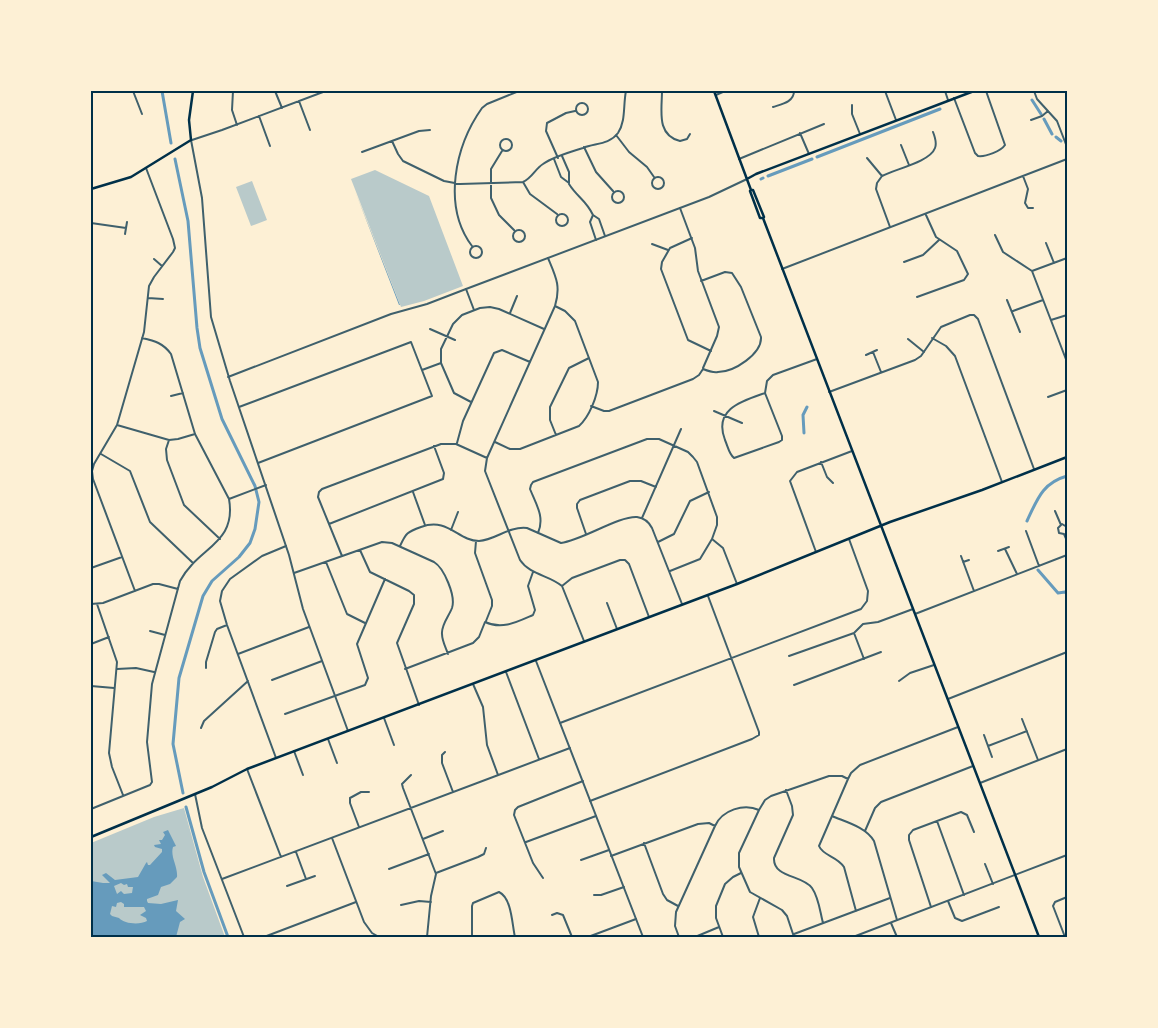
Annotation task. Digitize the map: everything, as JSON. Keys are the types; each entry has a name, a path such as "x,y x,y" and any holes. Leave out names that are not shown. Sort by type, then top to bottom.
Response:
{"main road":[{"path":"91,189 127,179 191,140 189,126 193,91"},
{"path":"714,91 751,190 754,190 764,216 763,218 782,269 882,525 1038,937"},
{"path":"747,179 974,91"},
{"path":"91,837 195,794 248,769 682,605 882,525 1067,457"}],"street":[{"path":"133,91 142,114"},
{"path":"233,91 232,110 237,125"},
{"path":"275,91 282,108"},
{"path":"472,246 477,246 482,252 480,258 475,258 470,251 472,246 457,217 455,204 459,155 478,113 488,104 519,91"},
{"path":"392,141 403,161 444,181 456,184 523,182 532,177 545,163 584,147 603,144 616,135 623,123 626,91"},
{"path":"662,91 661,123 664,130 673,139 680,141 687,139 690,134"},
{"path":"715,95 725,91"},
{"path":"773,107 790,100 793,97 794,91"},
{"path":"885,91 896,120"},
{"path":"945,91 948,100"},
{"path":"954,98 975,153 978,156 983,156 1003,148 1005,145 986,91"},
{"path":"1034,91 1037,99 1057,121 1067,147"},
{"path":"323,92 237,125 191,140 202,198 211,317 228,377 286,546 303,609 348,731"},
{"path":"299,101 310,130"},
{"path":"584,104 587,104 589,108 587,112 579,115 575,111 576,106 584,104"},
{"path":"852,105 852,114 860,134"},
{"path":"558,158 546,131 547,123 566,113 575,111"},
{"path":"1031,120 1042,116 1048,111"},
{"path":"259,116 270,146"},
{"path":"739,159 824,124"},
{"path":"362,152 419,131 430,130"},
{"path":"890,227 876,189 877,183 882,176 925,159 931,154 935,148 933,132"},
{"path":"800,133 809,154"},
{"path":"616,135 628,152 646,167 654,177 658,177 664,183 662,190 657,189 652,182 654,177"},
{"path":"502,151 508,151 512,144 511,140 507,138 504,140 500,147 502,151 491,168 492,198 495,209 501,218 514,230 518,229 524,235 525,239 523,242 518,242 513,236 514,230"},
{"path":"901,145 909,165"},
{"path":"584,147 596,172 613,191 612,196 617,202 621,204 624,202 624,197 619,191 613,191"},
{"path":"562,156 569,172 569,183"},
{"path":"867,158 882,176"},
{"path":"554,159 561,177 587,203 592,215 599,219 605,236"},
{"path":"782,269 1067,159"},
{"path":"135,591 93,479 92,471 117,425 142,338 151,281 173,252 174,244 146,168"},
{"path":"1023,176 1028,189 1025,202 1028,208 1033,208"},
{"path":"228,377 391,314 427,304 680,208 747,179"},
{"path":"523,182 530,194 557,214 562,213 568,219 566,226 562,226 556,220 557,214"},
{"path":"591,406 604,411 612,409 694,379 703,369 719,327 698,271 692,238 680,208"},
{"path":"917,297 967,277 968,274 957,251 939,240 934,234 926,214"},
{"path":"592,215 590,222 596,240"},
{"path":"125,234 127,222"},
{"path":"91,224 126,228"},
{"path":"995,235 1003,252 1032,271 1067,362"},
{"path":"692,238 674,245 668,250 662,262 662,275 686,336 691,342 711,351"},
{"path":"904,262 923,255 939,240"},
{"path":"1046,243 1054,263"},
{"path":"652,244 668,250"},
{"path":"548,258 558,283 558,295 555,306 487,458 485,467 486,476 520,560 533,572 562,586 585,642"},
{"path":"1032,271 1067,258"},
{"path":"154,259 162,266"},
{"path":"701,280 725,272 732,273 741,287 761,337 759,349 738,366 717,373 703,369"},
{"path":"466,289 474,310"},
{"path":"510,313 517,296"},
{"path":"148,298 163,299"},
{"path":"1007,300 1020,332"},
{"path":"1012,312 1043,300"},
{"path":"495,442 516,450 556,435 582,423 591,406 598,388 598,382 575,321 565,311 555,306"},
{"path":"471,402 454,393 441,362 441,349 452,324 462,315 474,310 490,307 510,313 545,329"},
{"path":"829,392 915,360 924,352 936,332 947,324 974,314 978,319 1034,469"},
{"path":"1051,320 1067,315"},
{"path":"430,329 455,340"},
{"path":"91,808 124,796 152,782 147,742 154,672 178,589 185,572 220,539 230,520 229,499 196,434 171,354 159,342 142,338"},
{"path":"932,338 946,346 954,356 1002,482"},
{"path":"908,339 924,352"},
{"path":"239,407 411,342 432,396 258,462"},
{"path":"456,444 463,421 494,353 502,350 530,362"},
{"path":"866,354 877,350"},
{"path":"873,352 881,372"},
{"path":"556,435 549,413 554,398 569,368 589,358"},
{"path":"765,393 736,403 730,408 726,416 722,427 731,455 734,458 782,440 765,393 767,381 773,375 817,359"},
{"path":"422,370 441,362"},
{"path":"1048,397 1067,390"},
{"path":"171,396 183,393"},
{"path":"714,411 742,423"},
{"path":"117,425 169,440 178,440 196,434"},
{"path":"642,518 681,429"},
{"path":"538,533 541,522 530,489 533,482 647,439 659,439 694,456 718,520 712,539 700,559 669,571"},
{"path":"169,440 166,449 167,460 184,505 220,539"},
{"path":"342,556 318,497 322,489 441,444 456,444 487,458"},
{"path":"328,524 440,482 444,477 434,446"},
{"path":"816,552 790,481 797,472 852,451"},
{"path":"101,453 130,471 150,522 193,563"},
{"path":"822,462 827,477 833,483"},
{"path":"587,534 576,508 580,500 630,481 640,481 656,487"},
{"path":"229,499 266,485"},
{"path":"413,492 425,525"},
{"path":"658,542 674,534 691,500 709,492"},
{"path":"1055,511 1061,525 1067,527"},
{"path":"451,530 458,512"},
{"path":"400,546 407,533 425,525 437,524 476,541 484,540 508,530 521,528 562,543 630,518 642,518 651,525 682,605"},
{"path":"1061,525 1058,527 1058,532 1066,533 1067,541"},
{"path":"1026,531 1039,566"},
{"path":"560,723 862,609 868,601 867,586 848,538"},
{"path":"712,539 723,548 736,584"},
{"path":"405,669 473,643 479,636 492,606 492,600 476,556 476,541"},
{"path":"294,574 382,542 400,546 436,563 443,571 453,602 442,632 448,654"},
{"path":"277,758 227,625 220,601 222,591 227,582 262,556 286,546"},
{"path":"998,551 1009,547"},
{"path":"1005,548 1017,574"},
{"path":"360,550 368,569 372,573 409,591 414,598 414,604 397,643 419,705"},
{"path":"915,614 1067,555"},
{"path":"961,556 974,591"},
{"path":"91,568 122,557"},
{"path":"562,586 572,578 620,560 625,560 629,564 649,617"},
{"path":"963,562 969,560"},
{"path":"326,562 347,614 365,623"},
{"path":"485,622 496,626 504,626 534,614 535,610 528,586 533,572"},
{"path":"285,714 365,685 368,682 357,644 385,579"},
{"path":"91,604 97,604 153,584 178,589"},
{"path":"590,801 752,740 759,735 707,595"},
{"path":"607,603 618,629"},
{"path":"97,604 116,657 109,753 112,767 124,796"},
{"path":"789,656 854,633 863,624 878,622 913,608"},
{"path":"206,668 215,632 217,629 227,625"},
{"path":"238,654 309,627"},
{"path":"150,631 165,635"},
{"path":"854,633 864,659"},
{"path":"91,644 109,637"},
{"path":"794,685 881,652"},
{"path":"947,699 1067,652"},
{"path":"272,680 322,661"},
{"path":"536,661 643,937"},
{"path":"899,681 910,673 934,665"},
{"path":"116,669 136,668 154,672"},
{"path":"506,672 539,760"},
{"path":"201,728 204,721 248,681"},
{"path":"474,684 483,707 487,745 498,775"},
{"path":"91,686 114,688"},
{"path":"384,718 394,745"},
{"path":"1022,719 1038,760"},
{"path":"856,911 844,867 840,862 819,848 819,844 851,773 860,765 958,727"},
{"path":"988,746 1027,731"},
{"path":"984,735 992,757"},
{"path":"328,739 337,762"},
{"path":"222,879 570,748"},
{"path":"979,783 1067,749"},
{"path":"294,752 303,775"},
{"path":"445,752 442,755 442,763 453,792"},
{"path":"865,830 875,808 881,802 973,766"},
{"path":"248,769 281,857"},
{"path":"411,775 402,784 436,874 430,902 427,937"},
{"path":"848,779 842,776 828,776 768,797 762,803 739,853 738,860 741,873 750,892 782,910 787,916 794,936 890,898"},
{"path":"543,878 536,870 514,815 515,810 518,807 583,781"},
{"path":"786,790 793,815 774,862 780,870 811,887 815,893 823,923"},
{"path":"359,828 350,798 362,792 369,792"},
{"path":"195,794 200,822 244,937"},
{"path":"679,937 674,920 678,906 721,816 742,807 750,806 759,810"},
{"path":"931,907 909,835 913,830 957,813 964,813 969,818 974,832"},
{"path":"525,842 596,816"},
{"path":"832,816 865,830 874,841 897,920"},
{"path":"936,820 964,895"},
{"path":"612,856 698,824 709,823 715,826"},
{"path":"423,839 443,831"},
{"path":"332,838 364,922 372,933 379,937"},
{"path":"644,843 663,894 667,900 678,906"},
{"path":"436,874 484,854 486,848"},
{"path":"581,860 609,850"},
{"path":"296,852 306,879"},
{"path":"389,870 429,854"},
{"path":"853,937 1067,855"},
{"path":"985,864 992,884"},
{"path":"723,937 715,912 716,906 728,880 741,873"},
{"path":"287,886 315,876"},
{"path":"594,895 601,895 624,887"},
{"path":"472,937 473,903 497,893 503,894 514,921 515,937"},
{"path":"1065,937 1053,906 1055,902 1067,897"},
{"path":"759,937 753,917 760,898"},
{"path":"401,905 419,901 430,902"},
{"path":"948,901 955,918 962,921 999,907"},
{"path":"264,937 356,902"},
{"path":"552,915 563,915 572,937"},
{"path":"588,937 636,919"},
{"path":"891,922 897,937"},
{"path":"695,937 719,927"},
{"path":"370,937 372,933"}],"shaded area":[{"path":"375,170 429,196 463,286 424,301 401,307 351,179"},
{"path":"252,181 267,220 251,226 236,187"},
{"path":"184,808 203,877 225,937 91,937 91,843 154,817"}],"water":[{"path":"355,191 400,305 399,305"},
{"path":"168,830 176,846 173,847 172,851 177,877 170,884 161,887 158,895 147,899 147,901 148,903 161,904 178,900 176,911 185,919 180,922 176,937 91,937 91,881 110,883 102,875 106,873 115,880 138,877 146,863 150,865 162,852 162,849 154,845 161,844 159,840 162,840 165,835 163,832","holes":["121,883 127,884 128,887 133,887 132,893 124,894 121,891 117,894 114,886","121,902 124,904 124,907 144,907 146,911 140,915 146,918 147,921 140,923 124,922 112,916 110,914 112,906 116,907 117,903"]}],"waterway":[{"path":"162,91 171,143"},
{"path":"1032,100 1041,114"},
{"path":"817,157 940,109"},
{"path":"1044,119 1052,134"},
{"path":"1056,137 1061,141"},
{"path":"175,159 188,221 200,348 222,419 255,486 259,502 255,529 250,543 239,557 212,581 203,596 179,678 173,744 183,793"},
{"path":"768,176 812,159"},
{"path":"804,433 803,415 807,407"},
{"path":"1027,521 1041,493 1052,483 1067,476"},
{"path":"1038,570 1058,593 1065,592 1067,594"},
{"path":"186,807 204,872 228,937"}]}
